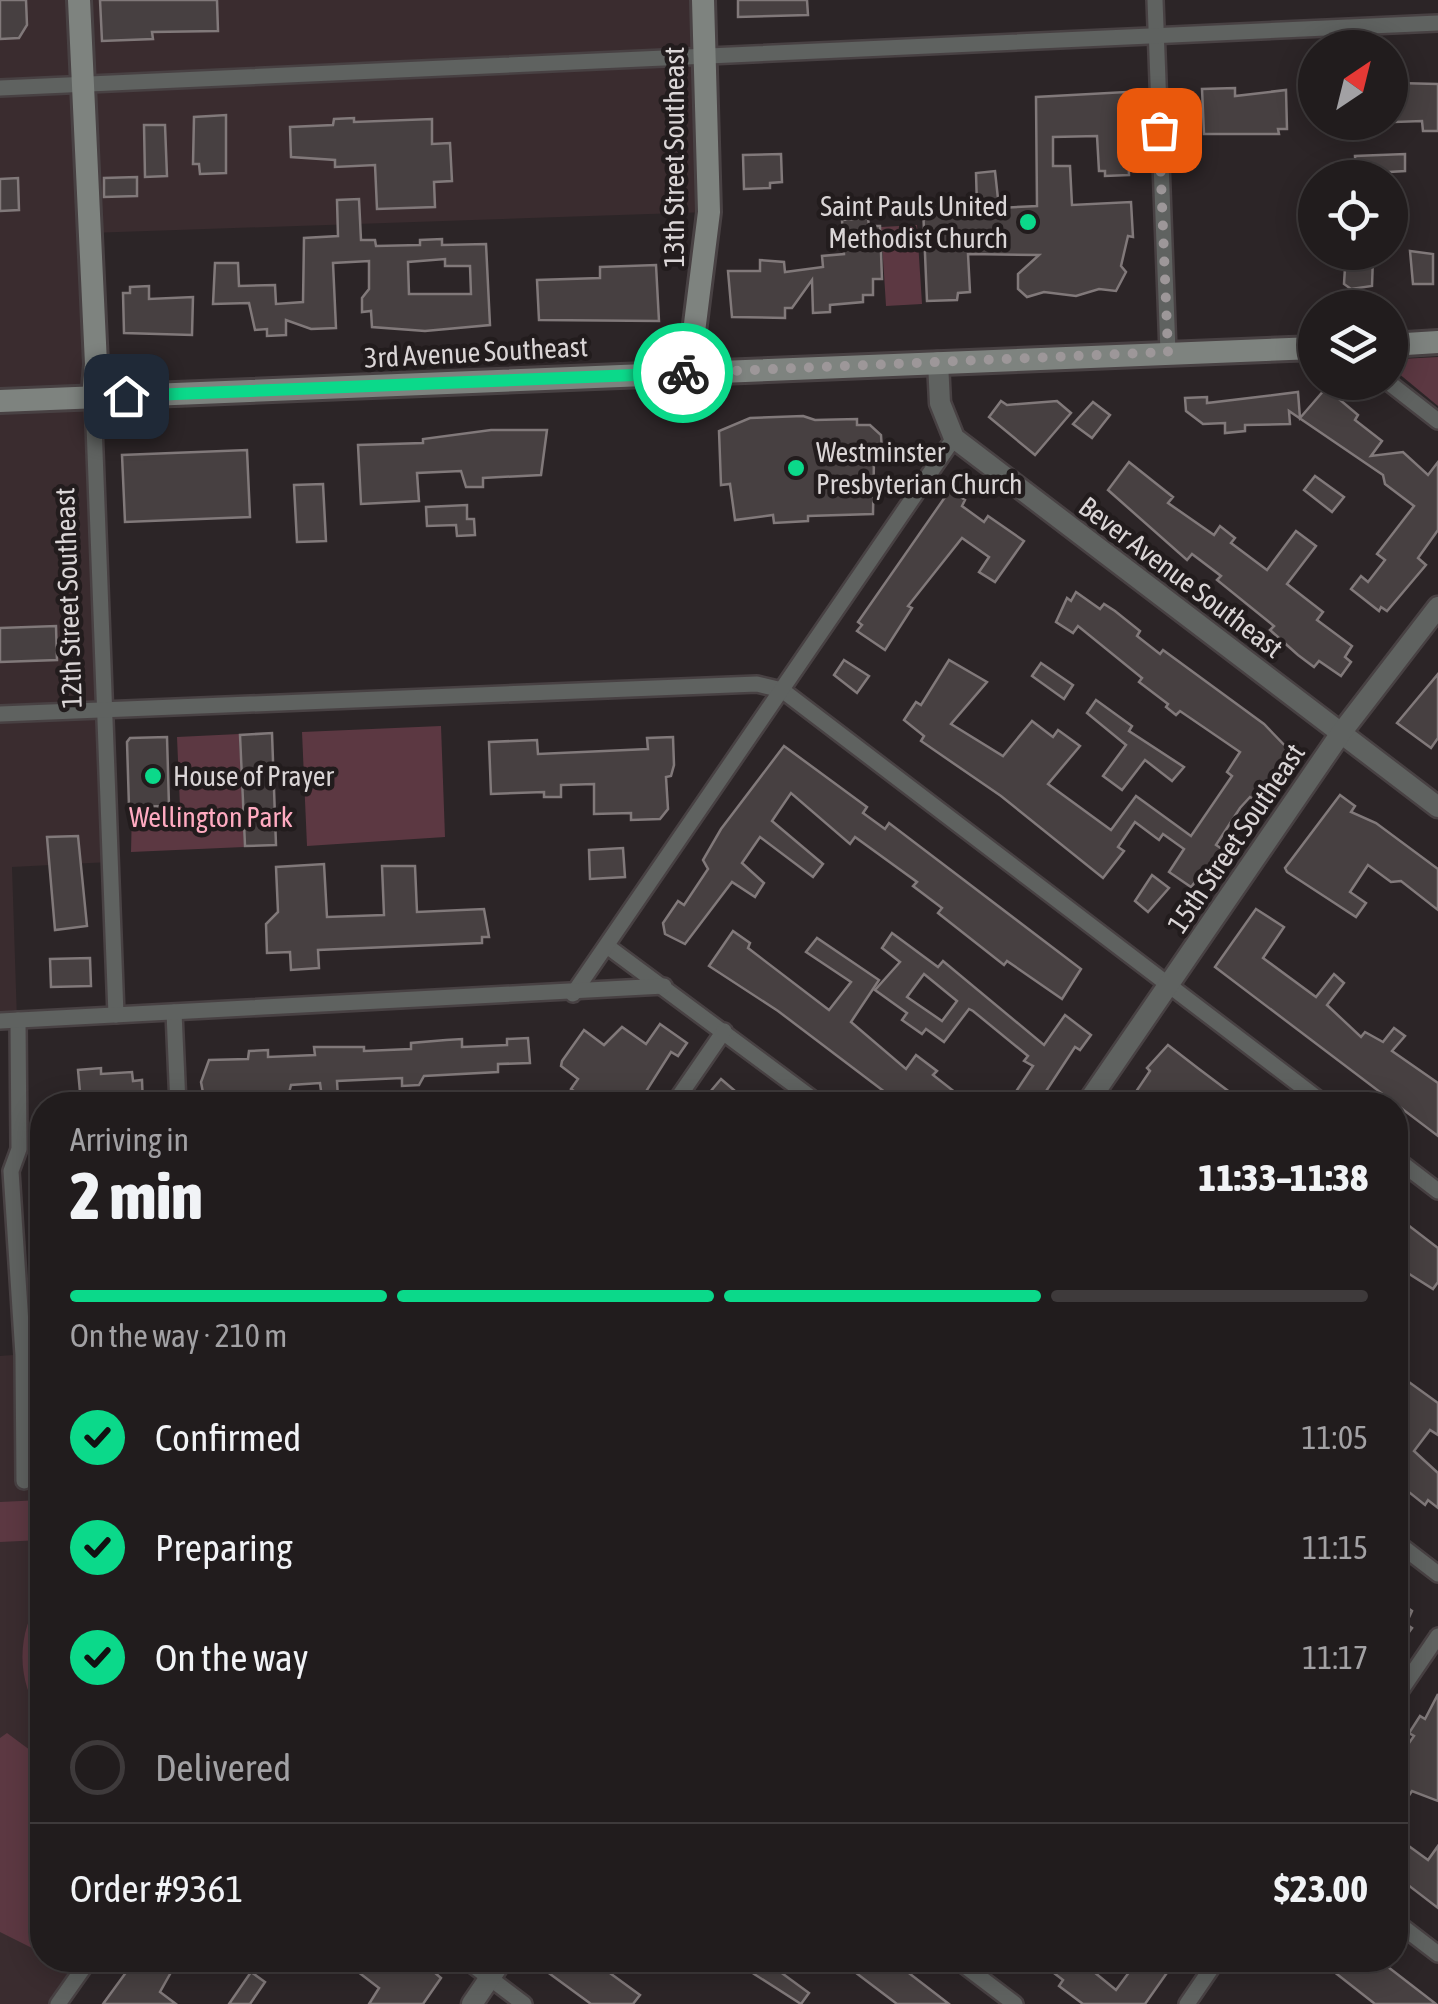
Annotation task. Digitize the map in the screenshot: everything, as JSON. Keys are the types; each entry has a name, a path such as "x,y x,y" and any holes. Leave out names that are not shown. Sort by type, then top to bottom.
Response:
{"main road":[{"name":"12th Street Southeast","path":"79,0 96,364 93,398"},
{"name":"13th Street Southeast","path":"688,372 707,253 703,0"},
{"path":"1408,344 1438,342"},
{"name":"3rd Avenue Southeast","path":"0,402 1298,348"}],"street":[{"path":"1155,0 1168,352"},
{"path":"0,88 1438,23"},
{"path":"574,994 954,438 940,402 938,362"},
{"name":"12th Street Southeast","path":"93,398 116,1014"},
{"path":"1408,398 1438,421"},
{"name":"Bever Avenue Southeast","path":"954,438 1438,807"},
{"name":"15th Street Southeast","path":"1095,1092 1341,733 1438,607"},
{"path":"0,714 757,684 782,690 1309,1092"},
{"path":"607,946 804,1092"},
{"path":"0,1020 574,994 664,986"},
{"path":"174,1012 177,1092"},
{"path":"18,1020 19,1150 11,1172 23,1354 24,1481"},
{"path":"683,1092 724,1031"},
{"path":"1408,1168 1438,1190"},
{"path":"1408,1552 1438,1574"},
{"path":"1408,1680 1438,1636"},
{"path":"1408,1931 1438,1954"},
{"path":"58,2004 80,1972"},
{"path":"482,1972 524,2004"},
{"path":"472,2004 494,1972"},
{"path":"973,1972 1015,2004"},
{"path":"1188,2004 1210,1972"}],"shaded area":[{"path":"0,0 702,0 709,212 90,233 110,862 12,867 17,1020 0,1021"},
{"path":"30,1354 30,1972 81,1972 58,2004 0,2004 0,1356"}],"green space":[{"path":"917,225 922,304 886,306 881,227"},
{"path":"1438,357 1438,406 1408,381 1408,359"},
{"name":"Wellington Park","path":"441,726 445,837 307,846 302,732"},
{"name":"Wellington Park","path":"239,734 244,847 131,852 132,809 180,807 177,737"},
{"path":"30,1501 30,1541 0,1542 0,1502"},
{"path":"30,1617 30,1696 22,1657"},
{"path":"7,1733 30,1750 30,1947 0,1932 0,1738"}],"building":[{"path":"0,0 26,0 27,25 19,38 0,39"},
{"path":"100,0 217,0 218,31 152,32 153,39 102,41"},
{"path":"738,0 807,0 808,15 738,17"},
{"path":"1408,83 1438,84 1438,131 1423,131 1422,121 1408,122"},
{"path":"1235,88 1235,96 1286,90 1287,129 1278,129 1279,134 1204,134 1202,89"},
{"name":"Saint Pauls United Methodist Church","path":"1126,92 1129,175 1105,176 1105,171 1099,171 1097,136 1053,137 1053,166 1070,166 1072,205 1131,202 1133,237 1128,236 1121,266 1126,272 1116,291 1099,289 1076,296 1044,292 1027,297 1018,289 1018,274 1039,255 968,254 970,292 958,293 957,300 927,301 923,207 977,206 976,173 995,171 999,208 1037,206 1036,97"},
{"path":"226,115 226,173 200,174 199,164 193,164 194,117"},
{"path":"354,118 354,122 432,119 432,144 450,143 452,181 434,182 435,207 377,209 375,165 335,167 335,160 291,157 290,127 333,125 334,119"},
{"path":"144,125 165,125 167,176 145,177"},
{"path":"781,154 782,182 770,183 770,188 744,189 743,155"},
{"path":"1405,154 1405,160 1355,160 1355,156"},
{"path":"137,177 137,196 104,197 104,178"},
{"path":"18,178 19,210 0,211 0,179"},
{"path":"359,199 361,240 375,240 376,246 420,245 420,240 442,239 442,245 486,244 490,325 425,331 372,327 371,311 362,312 362,298 369,289 369,261 333,263 336,328 311,329 286,320 286,335 267,336 267,329 255,330 249,303 213,304 215,263 238,263 239,286 275,285 276,304 303,302 304,238 338,236 337,200","holes":["445,259 445,266 470,266 471,294 409,294 408,262"]},
{"path":"868,218 869,226 880,226 882,279 873,279 873,295 863,295 863,302 830,305 830,312 813,313 812,280 792,308 785,308 785,318 732,317 728,271 760,271 760,260 784,262 785,272 823,267 822,256 844,254 842,220"},
{"path":"1410,251 1433,254 1433,284 1413,284"},
{"path":"656,265 659,321 539,320 537,280 600,278 600,267"},
{"path":"1345,270 1373,270 1372,286 1351,289 1344,284"},
{"path":"149,286 149,299 193,297 192,335 124,333 123,293 130,293 130,287"},
{"path":"1298,392 1300,418 1316,400 1340,400 1358,415 1355,420 1382,441 1371,456 1403,452 1428,475 1438,462 1438,530 1418,558 1426,565 1387,611 1381,607 1379,611 1351,589 1361,576 1368,582 1385,560 1377,554 1414,506 1385,484 1383,475 1289,411 1290,424 1245,425 1245,431 1225,433 1225,423 1203,424 1186,411 1185,398 1207,397 1207,403"},
{"path":"1001,401 1007,405 1057,401 1071,413 1035,455 989,417"},
{"path":"1093,402 1110,415 1092,438 1073,424"},
{"name":"Westminster Presbyterian Church","path":"803,416 815,420 857,419 857,425 870,425 881,435 882,451 874,459 873,514 808,516 808,521 774,523 773,515 735,520 730,484 721,485 719,431 750,418"},
{"path":"491,430 547,430 541,475 483,478 483,487 466,487 461,471 417,473 419,501 361,504 358,445 423,443 423,439"},
{"path":"247,450 250,517 125,522 122,455"},
{"path":"1129,462 1173,497 1168,503 1214,535 1220,526 1235,538 1231,543 1267,570 1296,531 1316,546 1287,584 1323,612 1317,620 1352,646 1345,657 1351,662 1341,676 1319,661 1314,667 1298,655 1270,630 1274,626 1217,580 1221,576 1192,554 1187,560 1108,490"},
{"path":"1315,476 1344,497 1332,512 1304,490"},
{"path":"323,484 326,541 297,542 294,485"},
{"path":"950,490 965,500 962,506 984,522 988,516 1024,541 995,582 979,572 989,557 962,538 908,606 912,608 885,650 857,631 862,625 858,622"},
{"path":"467,505 467,519 474,519 475,535 457,536 456,525 427,526 426,507"},
{"path":"1076,592 1100,609 1104,604 1115,611 1140,631 1137,636 1160,654 1163,650 1264,724 1291,752 1255,800 1250,797 1240,808 1216,845 1222,849 1191,887 1169,872 1184,849 1163,834 1159,840 1135,822 1118,847 1124,851 1103,878 1001,796 921,741 924,736 904,720 916,702 921,705 949,660 987,682 951,724 1003,756 1032,721 1053,737 1058,730 1080,746 1048,784 1111,830 1136,796 1191,836 1232,776 1227,772 1240,752 1180,711 1176,715 1139,682 1142,678 1078,626 1073,633 1056,622 1067,598 1071,601"},
{"path":"56,626 57,660 0,662 0,628"},
{"path":"844,660 869,676 857,693 834,675"},
{"path":"1041,663 1073,685 1064,699 1032,676"},
{"path":"1438,674 1438,738 1431,748 1397,723"},
{"path":"1096,700 1132,726 1129,731 1184,767 1172,781 1145,760 1122,790 1103,776 1126,745 1087,713"},
{"path":"272,733 276,845 245,846 240,735"},
{"path":"167,737 169,806 129,807 127,742 130,738"},
{"path":"673,737 674,765 671,776 666,777 668,809 660,819 631,820 631,813 594,814 594,784 561,785 561,797 544,797 544,792 491,794 489,742 537,740 538,754 648,749 647,738"},
{"path":"784,746 867,807 863,813 885,829 889,823 1081,969 1062,999 1007,961 1004,965 938,913 942,908 913,886 917,882 855,837 850,844 791,793 772,821 823,864 813,877 760,837 742,863 764,883 755,897 732,882 685,944 665,934 663,923 678,901 684,905 708,869 703,860 721,829"},
{"path":"1340,795 1355,806 1351,812 1376,823 1438,869 1438,910 1401,881 1391,882 1368,865 1350,892 1366,903 1356,917 1287,872 1285,868"},
{"path":"78,836 87,926 55,930 47,837"},
{"path":"623,848 625,877 590,879 589,850"},
{"path":"324,864 327,917 384,915 382,866 415,866 417,912 484,909 489,937 482,937 482,943 318,950 319,968 291,970 290,952 267,953 266,924 278,912 276,867"},
{"path":"1152,875 1169,888 1148,912 1135,901"},
{"path":"1256,909 1284,927 1263,958 1316,997 1334,974 1344,983 1327,1005 1361,1037 1365,1032 1383,1042 1394,1028 1405,1036 1392,1051 1438,1083 1438,1136 1408,1113 1408,1092 1380,1092 1215,967"},
{"path":"733,931 750,943 748,948 829,1010 851,982 806,952 817,938 879,980 851,1022 906,1069 916,1055 955,1092 885,1092 778,1011 709,966"},
{"path":"892,933 938,967 943,961 1044,1045 1065,1015 1091,1035 1080,1050 1075,1047 1046,1092 1016,1092 1033,1066 1024,1061 1028,1056 973,1011 969,1009 944,1042 926,1029 922,1034 902,1020 907,1013 875,990 900,962 882,948","holes":["924,974 957,1001 942,1021 907,997"]},
{"path":"90,958 91,986 51,987 50,959"},
{"path":"660,1024 687,1043 678,1056 671,1052 646,1092 576,1092 571,1089 578,1079 561,1066 584,1030 604,1045 622,1027 646,1044"},
{"path":"528,1038 530,1063 498,1064 498,1072 424,1076 419,1085 402,1086 402,1078 337,1081 338,1092 321,1092 320,1083 291,1085 289,1092 203,1092 201,1082 209,1060 248,1059 249,1051 268,1050 268,1057 315,1055 314,1047 411,1049 411,1043 462,1039 462,1047 507,1045 507,1039"},
{"path":"1168,1045 1230,1092 1136,1092 1150,1071 1147,1068"},
{"path":"101,1068 101,1074 132,1072 133,1081 142,1080 142,1092 80,1092 78,1070"},
{"path":"721,1079 736,1092 710,1092"},
{"path":"1408,1225 1438,1248 1438,1282 1433,1289 1408,1273"},
{"path":"1408,1381 1438,1403 1438,1435 1430,1430 1414,1451 1438,1473 1438,1508 1428,1500 1425,1505 1408,1491"},
{"path":"1438,1694 1438,1801 1412,1791 1408,1797 1408,1745 1414,1736 1409,1733 1420,1716 1425,1719"},
{"path":"1408,1845 1428,1860 1438,1846 1438,1908 1408,1885"},
{"path":"126,1972 171,1972 160,1992 176,2004 103,2004"},
{"path":"251,1972 265,1982 250,2004 229,2004"},
{"path":"358,1972 434,1972 441,1978 423,2004 369,2004 379,1988"},
{"path":"547,1972 608,1972 640,1995 633,2004 591,2004"},
{"path":"780,1972 809,1993 801,2004 754,1974"},
{"path":"855,1972 908,1972 949,2004 897,2004"},
{"path":"1053,1972 1094,1972 1116,1990 1129,1972 1168,1972 1145,2004 1083,2004 1059,1986 1063,1980"},
{"path":"1334,1972 1395,1972 1436,2004 1375,2004"}],"way so far":[{"path":"683,373 1168,352 1159,130"}],"place":[{"name":"Saint Pauls United Methodist Church","path":"1028,222"},
{"name":"Westminster Presbyterian Church","path":"796,468"},
{"name":"House of Prayer","path":"153,776"}],"route":[{"path":"126,396 683,373"}]}
